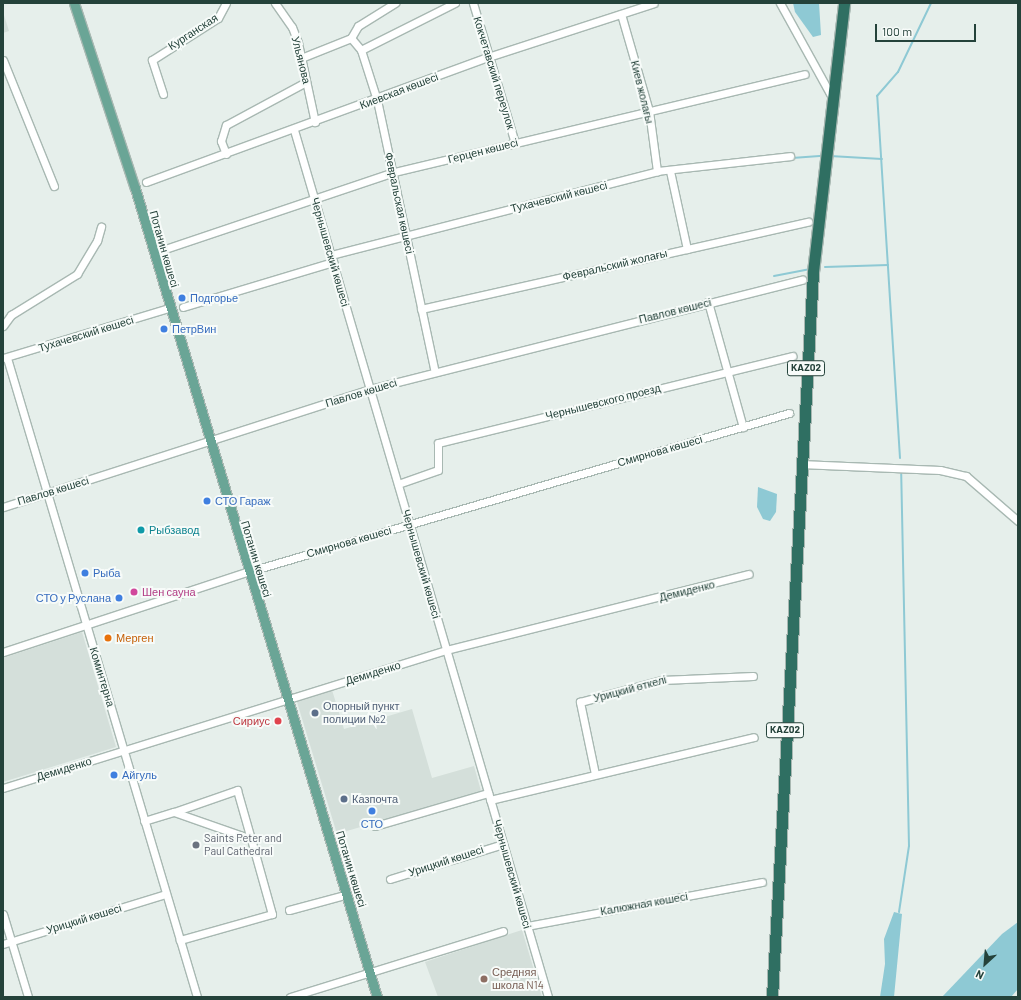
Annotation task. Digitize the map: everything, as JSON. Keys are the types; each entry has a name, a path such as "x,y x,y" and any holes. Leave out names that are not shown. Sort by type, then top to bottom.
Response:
{"highway":[{"name":"KAZ02","path":"772,997 800,464 813,268 834,99 844,3"}],"main road":[{"name":"Потанин көшесі","path":"74,3 111,129 169,308 247,572 377,997"}],"street":[{"name":"Курганская","path":"163,94 152,64 155,56 218,18 226,3"},
{"name":"Ульянова","path":"275,3 292,27 301,58 315,122"},
{"path":"301,58 351,38 358,26 395,3"},
{"path":"362,50 455,3"},
{"name":"Кокчетавский переулок","path":"473,3 491,56 515,143"},
{"name":"Киевская көшесі","path":"146,182 377,100 491,56 654,3"},
{"path":"780,3 834,99"},
{"name":"Киев жолағы","path":"621,14 649,111 657,172"},
{"name":"Февральская көшесі","path":"351,38 362,50 377,100 394,172 435,372"},
{"path":"4,60 54,186"},
{"name":"Герцен көшесі","path":"168,248 394,172 804,74"},
{"path":"226,154 221,141 226,124 306,82"},
{"name":"Чернышевский көшесі","path":"294,130 548,997"},
{"name":"Тухачевский көшесі","path":"183,307 332,258 406,236 657,172 790,156"},
{"path":"670,171 687,249"},
{"name":"Февральский жолағы","path":"422,309 808,222"},
{"path":"3,326 11,315 77,274 97,241 101,227"},
{"name":"Павлов көшесі","path":"3,507 209,443 370,389 708,302 802,280"},
{"path":"708,302 743,427"},
{"name":"Тухачевский көшесі","path":"5,358 169,308"},
{"name":"Чернышевского проезд","path":"398,484 435,472 439,467 438,443 792,356"},
{"name":"Коминтерна","path":"5,358 47,493 197,997"},
{"name":"Смирнова көшесі","path":"3,652 247,572 789,413"},
{"path":"800,464 940,470 966,476 1018,521"},
{"name":"Демиденко","path":"3,788 446,650 748,574"},
{"name":"Урицкий өткелі","path":"595,774 580,702 662,680 753,676"},
{"path":"375,826 489,796 595,774 754,737"},
{"path":"144,821 237,790 272,914 180,940"},
{"path":"174,812 250,839"},
{"name":"Урицкий көшесі","path":"390,879 503,844"},
{"name":"Калюжная көшесі","path":"527,926 762,882"},
{"name":"Урицкий көшесі","path":"3,944 166,894"},
{"path":"289,910 345,895"},
{"path":"3,914 28,997"},
{"path":"290,997 503,931"}],"shaded area":[{"path":"3,12 9,31 3,33"},
{"path":"82,632 116,747 3,782 3,658"},
{"path":"332,690 344,729 412,709 432,778 474,766 481,791 337,834 297,702"},
{"name":"Средняя школа N14","path":"522,930 542,997 438,997 425,962"}],"water":[{"path":"793,3 819,3 821,35 813,37 795,12"},
{"path":"758,487 777,494 776,512 770,521 763,519 757,507"},
{"path":"894,912 902,914 894,997 880,997 885,964 884,939"},
{"path":"1018,922 1018,989 1011,997 942,997 1002,934"}],"waterway":[{"path":"900,458 877,96 898,72 931,3"},
{"path":"792,158 823,156"},
{"path":"830,156 882,159"},
{"path":"825,267 888,265"},
{"path":"774,276 810,269"},
{"path":"899,912 909,846 901,474"}],"place":[{"name":"Подгорье","path":"182,298"},
{"name":"ПетрВин","path":"164,329"},
{"name":"СТО Гараж","path":"207,501"},
{"name":"Рыбзавод","path":"141,530"},
{"name":"Рыба","path":"85,573"},
{"name":"Шен сауна","path":"134,592"},
{"name":"СТО у Руслана","path":"119,598"},
{"name":"Мерген","path":"108,638"},
{"name":"Опорный пункт полиции №2","path":"315,713"},
{"name":"Сириус","path":"278,721"},
{"name":"Айгуль","path":"114,775"},
{"name":"Казпочта","path":"344,799"},
{"name":"СТО","path":"372,811"},
{"name":"Saints Peter and Paul Cathedral","path":"196,845"},
{"name":"Средняя школа N14","path":"484,979"}]}
